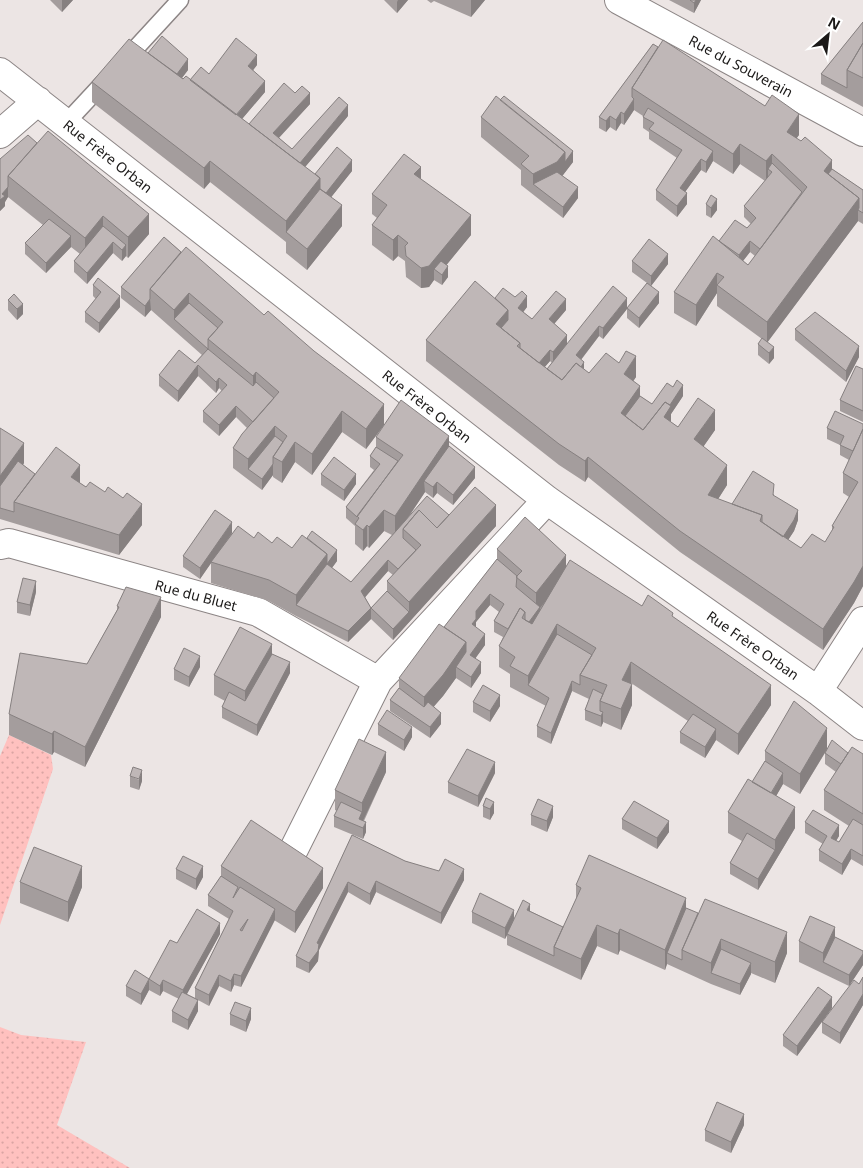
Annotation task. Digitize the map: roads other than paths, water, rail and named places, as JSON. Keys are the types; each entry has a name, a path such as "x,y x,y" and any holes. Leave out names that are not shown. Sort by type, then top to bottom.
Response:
{"street":[{"name":"Rue du Souverain","path":"619,0 863,132"},
{"name":"Rue Frère Orban","path":"0,72 547,500 818,691 863,726"},
{"path":"0,134 38,101"},
{"path":"294,849 378,681 547,500"},
{"name":"Rue du Bluet","path":"0,545 9,544 258,612 378,681"},
{"path":"818,691 863,621"}],"lane":[{"path":"66,123 180,0"}]}
